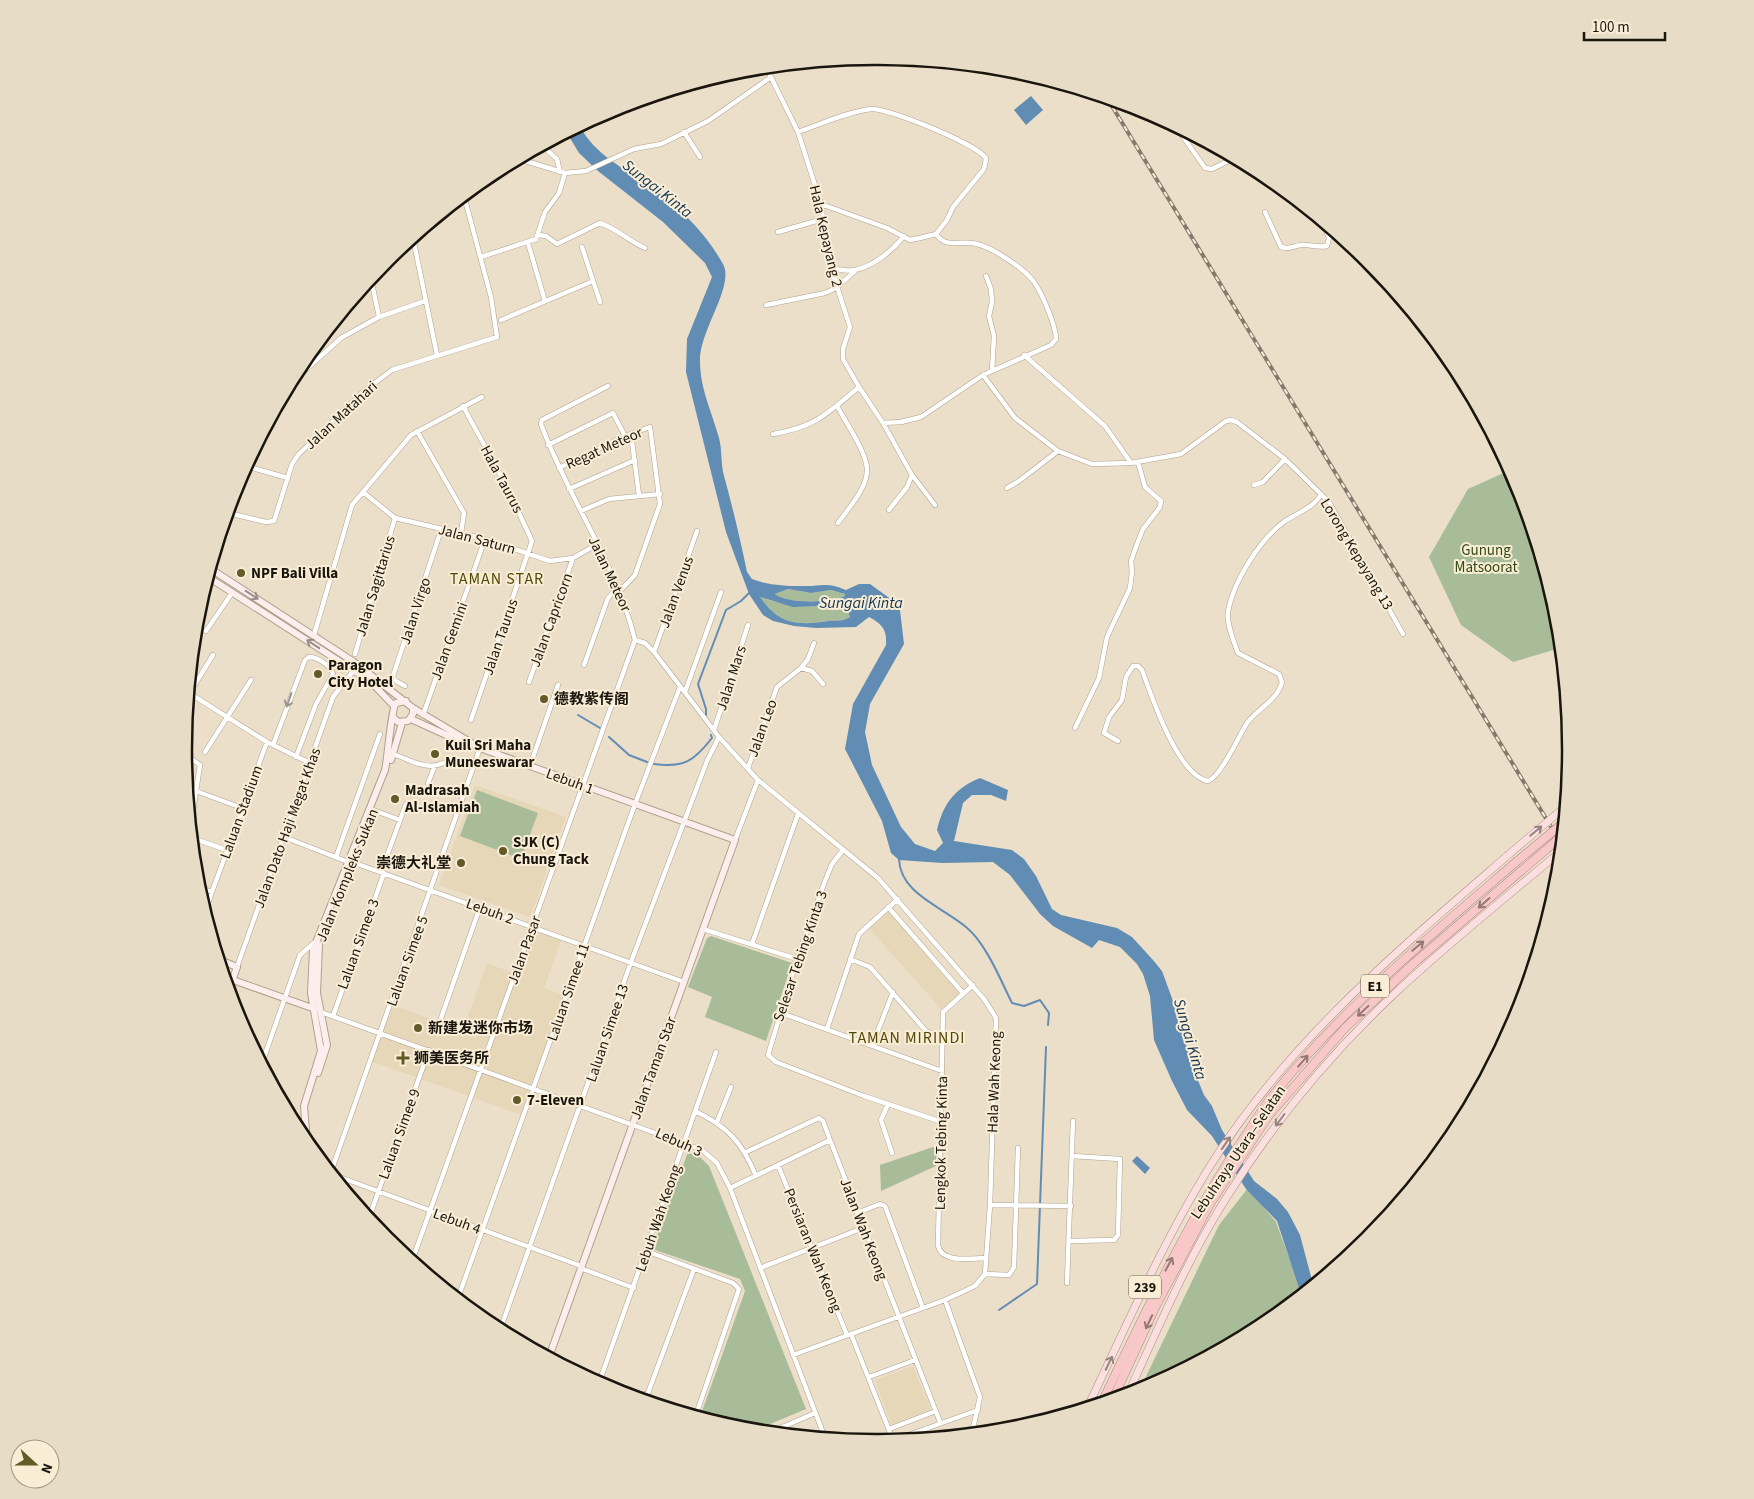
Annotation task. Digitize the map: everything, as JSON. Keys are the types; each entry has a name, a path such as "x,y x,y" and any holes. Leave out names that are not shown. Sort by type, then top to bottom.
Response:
{"highway":[{"name":"Lebuhraya Utara–Selatan","path":"1105,1395 1158,1285 1217,1184 1272,1096 1334,1026 1406,955 1557,828"},
{"name":"Lebuhraya Utara–Selatan","path":"1117,1390 1155,1308 1217,1184 1270,1114 1345,1028 1414,963 1556,842"}],"main road":[{"path":"216,572 375,677 413,708 411,719"},
{"path":"214,581 354,670 381,690 394,706 399,702 406,702"},
{"name":"Jalan Kompleks Sukan","path":"307,1129 306,1106 327,1045 317,993 317,951 384,770 394,706"},
{"name":"Lebuh 1","path":"413,708 480,748 735,840"},
{"path":"393,717 402,723 411,719 480,748"},
{"name":"Jalan Kompleks Sukan","path":"305,1125 304,1106 321,1051 311,993 316,942 373,810 402,723"},
{"name":"239","path":"1091,1400 1167,1243 1207,1171 1246,1115 1336,1008 1386,961 1558,813"},
{"name":"Jalan Taman Star","path":"551,1351 735,840"},
{"path":"1132,1385 1185,1271 1229,1192 1263,1142 1306,1088 1366,1022 1416,975 1552,858"},
{"path":"227,963 237,967"},
{"name":"Jalan Dato Haji Megat Khas","path":"233,980 237,967"},
{"path":"233,980 321,1012"}],"street":[{"name":"Hala Kepayang 2","path":"769,74 798,132 821,204 831,268 850,327 843,349 843,359 883,423 912,475 935,505"},
{"path":"527,162 562,173 586,171 624,153 661,144 708,121 771,77"},
{"path":"798,132 874,108 906,117 981,152 986,159 984,169 953,207 936,234 910,240 887,228 821,204"},
{"path":"684,132 700,157"},
{"path":"1185,138 1205,168 1212,169 1227,162"},
{"path":"466,202 481,256 528,243 539,235 545,212 559,193 562,173 557,159 547,150"},
{"path":"1265,212 1281,248 1287,249 1298,245 1318,248 1326,246 1329,238 1328,235"},
{"path":"778,232 823,219"},
{"path":"539,235 546,236 557,244 600,223 620,231 630,242 645,248"},
{"path":"883,423 901,422 921,417 983,375 1052,345 1056,339 1035,283 1002,256 980,244 970,242 950,244 939,239 936,234"},
{"path":"766,305 825,293 836,288 855,270 879,259 895,248 904,236"},
{"path":"528,243 545,301"},
{"path":"414,245 437,355"},
{"path":"582,247 600,302"},
{"name":"Jalan Matahari","path":"234,515 272,522 278,516 292,464 298,455 364,391 392,370 497,337 491,297 481,256"},
{"path":"831,268 855,270"},
{"path":"986,276 992,296 989,316 994,336 992,371"},
{"path":"502,320 593,281"},
{"path":"373,287 379,317"},
{"path":"311,365 341,338 379,317 425,300"},
{"path":"1024,356 1105,426 1131,463"},
{"name":"Lorong Kepayang 13","path":"983,375 1015,418 1058,451 1092,464 1131,463 1181,454 1231,420 1285,459 1330,502 1403,634"},
{"name":"Jalan Meteor","path":"608,386 542,420 541,424 548,445 619,589 635,640"},
{"path":"773,434 793,431 822,419 859,387"},
{"path":"314,636 352,505 411,435 482,397"},
{"name":"Hala Taurus","path":"463,406 530,533 532,541 529,553"},
{"path":"837,406 862,453 867,469 862,486 838,523"},
{"path":"548,445 613,413 628,435 635,460 639,495"},
{"name":"Regat Meteor","path":"559,468 628,435 650,427 660,494"},
{"path":"417,431 464,513 461,533"},
{"path":"1007,488 1058,451"},
{"path":"1254,485 1263,482 1285,459"},
{"path":"569,489 635,460"},
{"path":"1075,728 1099,678 1107,637 1130,588 1132,572 1130,561 1143,529 1160,507 1161,500 1145,487 1138,462"},
{"path":"254,468 288,478"},
{"path":"889,510 907,487 912,475"},
{"name":"Jalan Saturn","path":"363,492 395,518 485,539 550,560 574,558 596,545"},
{"path":"581,511 609,499 660,494 659,511 635,575 608,598 584,664"},
{"path":"1118,741 1104,732 1109,717 1122,700 1127,673 1133,666 1138,666 1142,670 1175,750 1200,778 1208,781 1214,777 1234,748 1247,723 1271,700 1282,684 1279,674 1238,653 1228,617 1234,594 1248,565 1264,541 1280,525 1317,501 1321,494"},
{"name":"Jalan Sagittarius","path":"355,654 395,518"},
{"name":"Jalan Virgo","path":"405,686 394,680 393,676 442,530"},
{"name":"Jalan Venus","path":"654,652 697,531"},
{"name":"Jalan Gemini","path":"423,714 485,539"},
{"name":"Jalan Taurus","path":"471,720 529,553"},
{"name":"Jalan Capricorn","path":"529,682 574,558"},
{"path":"685,692 721,592"},
{"path":"206,631 232,593"},
{"name":"Jalan Mars","path":"714,730 748,625"},
{"path":"635,640 645,643 654,652 719,737 758,780"},
{"name":"Jalan Pasar","path":"415,1254 635,640"},
{"path":"814,643 810,654 801,668 812,671 823,684"},
{"path":"196,682 213,655"},
{"path":"273,745 302,668 309,657 314,658 333,672 322,692 296,757"},
{"name":"Jalan Leo","path":"748,768 777,687 801,668"},
{"name":"Jalan Dato Haji Megat Khas","path":"237,967 333,697 354,670"},
{"path":"205,752 251,680"},
{"path":"530,766 558,685"},
{"name":"Laluan Simee 11","path":"460,1293 680,687"},
{"path":"322,692 333,697"},
{"path":"195,697 267,742 310,763"},
{"path":"336,857 380,734"},
{"name":"Laluan Simee 13","path":"503,1322 683,821 706,761 719,737"},
{"name":"Laluan Stadium","path":"210,899 267,742"},
{"name":"Laluan Simee 5","path":"335,1168 480,748"},
{"path":"393,754 434,768"},
{"path":"192,759 199,764 195,800"},
{"path":"432,789 428,783 434,768 443,763"},
{"name":"Hala Wah Keong","path":"758,780 878,878 991,1007 997,1026 990,1205 985,1274"},
{"name":"Jalan Taman Star","path":"735,840 758,780"},
{"path":"196,791 242,808"},
{"name":"Laluan Simee 3","path":"333,1016 406,804"},
{"path":"373,810 400,820"},
{"path":"752,944 798,814"},
{"name":"Lebuh 2","path":"284,837 684,982"},
{"path":"198,840 227,850"},
{"name":"Selesar Tebing Kinta 3","path":"843,850 832,864 797,959 768,1051 769,1058 888,1104"},
{"path":"208,890 212,892"},
{"path":"827,1029 860,933 898,899"},
{"path":"440,1020 480,907"},
{"path":"888,907 963,994"},
{"path":"703,929 797,959"},
{"path":"265,1055 300,955 316,942"},
{"path":"850,959 868,965 926,1031 943,1034"},
{"name":"Lengkok Tebing Kinta","path":"973,986 943,1012 938,1249 946,1257 986,1258"},
{"path":"872,1046 893,992"},
{"name":"Lebuh 3","path":"321,1012 633,1122 702,1150 717,1163 730,1188 823,1432"},
{"path":"781,1013 942,1071"},
{"name":"Laluan Simee 9","path":"371,1211 429,1050"},
{"name":"Lebuh Wah Keong","path":"602,1376 716,1052"},
{"path":"717,1122 731,1087"},
{"path":"892,1153 881,1120 888,1104 942,1122"},
{"path":"695,1111 717,1122 730,1133 746,1152 756,1176"},
{"name":"Jalan Wah Keong","path":"746,1152 819,1118 823,1121 857,1213 940,1422"},
{"path":"1067,1282 1073,1121"},
{"path":"730,1188 830,1140"},
{"path":"792,1355 945,1300 975,1286 985,1274 1002,1276 1012,1272 1018,1148"},
{"path":"1069,1242 1114,1240 1118,1234 1119,1225 1120,1159 1072,1156"},
{"name":"Persiaran Wah Keong","path":"778,1165 869,1377 890,1434"},
{"name":"Lebuh 4","path":"344,1178 530,1247 634,1288"},
{"path":"857,1213 880,1204 885,1206 923,1308"},
{"path":"990,1205 1071,1206"},
{"path":"760,1268 863,1228"},
{"path":"646,1252 734,1283 739,1292 698,1410"},
{"path":"646,1394 648,1393 694,1269"},
{"path":"945,1300 980,1397 974,1427"},
{"path":"869,1377 916,1360"},
{"path":"911,1433 978,1410"},
{"path":"889,1429 936,1411"},
{"path":"782,1427 816,1413"}],"shaded area":[{"name":"SJK (C) Chung Tack","path":"475,785 566,817 530,917 439,885"},
{"path":"889,906 960,993 942,1010 867,926"},
{"path":"533,927 562,938 544,988 567,996 524,1116 370,1061 392,1005 463,1030 487,963 516,974"},
{"path":"913,1366 931,1411 892,1426 875,1380"}],"green space":[{"name":"Gunung Matsoorat","path":"1503,473 1525,529 1538,572 1554,650 1513,662 1461,625 1429,557 1468,489"},
{"path":"788,589 811,593 831,590 845,594 845,597 831,600 799,601 789,600 775,594"},
{"path":"759,596 772,601 818,606 839,605 847,610 850,617 842,620 817,623 797,623 781,618"},
{"path":"477,790 538,813 521,859 460,836"},
{"path":"711,936 792,963 766,1041 705,1017 712,997 688,987 707,938"},
{"path":"933,1147 938,1150 936,1166 881,1191 880,1165"},
{"path":"688,1152 700,1157 709,1166 806,1409 768,1425 702,1411 745,1291 740,1279 652,1249"},
{"path":"1248,1188 1276,1222 1300,1288 1257,1319 1219,1342 1145,1379 1219,1225"}],"water":[{"path":"1031,96 1043,110 1026,125 1014,110"},
{"name":"Sungai Kinta","path":"583,132 593,145 602,153 651,187 682,213 700,231 723,264 725,273 724,284 705,336 700,361 704,391 721,446 723,472 747,572 752,579 764,583 782,585 828,585 846,590 859,584 870,584 888,597 900,610 904,644 870,704 865,732 872,765 901,827 915,844 935,851 943,843 937,830 943,812 957,792 980,778 1008,790 1006,801 991,795 972,795 963,803 954,841 1012,850 1024,859 1036,876 1052,909 1061,915 1117,928 1132,937 1162,971 1177,1012 1192,1066 1222,1130 1254,1181 1277,1199 1288,1212 1300,1235 1311,1278 1299,1289 1277,1221 1246,1189 1212,1136 1187,1110 1172,1081 1154,1040 1150,996 1143,974 1137,964 1120,947 1099,940 1092,948 1053,926 1040,914 1010,875 993,862 942,863 899,860 891,853 882,821 845,749 853,704 886,645 886,635 883,628 869,617 856,627 816,628 794,626 773,621 763,615 749,594 726,532 686,372 687,339 712,277 705,263 663,222 598,171 579,153 570,138","holes":["788,589 811,593 831,590 845,594 845,596 831,600 799,601 789,600 775,594","760,597 793,607 839,605 847,610 850,617 842,620 817,623 797,623 781,618"]},
{"path":"1137,1156 1150,1168 1145,1174 1132,1161"}],"waterway":[{"path":"706,715 698,684 726,610 741,601 749,593"},
{"path":"578,715 600,728"},
{"path":"654,764 673,765 688,761 706,746 712,738 711,735"},
{"path":"609,737 629,755 647,762"},
{"path":"899,859 901,871 915,891 957,920 973,934 992,963 1012,1003 1024,1006 1040,1000 1049,1013 1048,1025"},
{"path":"999,1310 1037,1284 1046,1047"}],"railway":[{"path":"1112,107 1556,835"}],"place":[{"name":"NPF Bali Villa","path":"241,573"},
{"name":"Paragon City Hotel","path":"318,674"},
{"name":"德教紫传阁","path":"544,699"},
{"name":"Kuil Sri Maha Muneeswarar","path":"435,754"},
{"name":"Madrasah Al-Islamiah","path":"395,799"},
{"name":"SJK (C) Chung Tack","path":"503,851"},
{"name":"崇德大礼堂","path":"461,863"},
{"name":"新建发迷你市场","path":"418,1028"},
{"name":"狮美医务所","path":"403,1058"},
{"name":"7-Eleven","path":"517,1100"}],"district":[{"name":"TAMAN STAR","path":"497,578"},
{"name":"TAMAN MIRINDI","path":"907,1037"}]}
